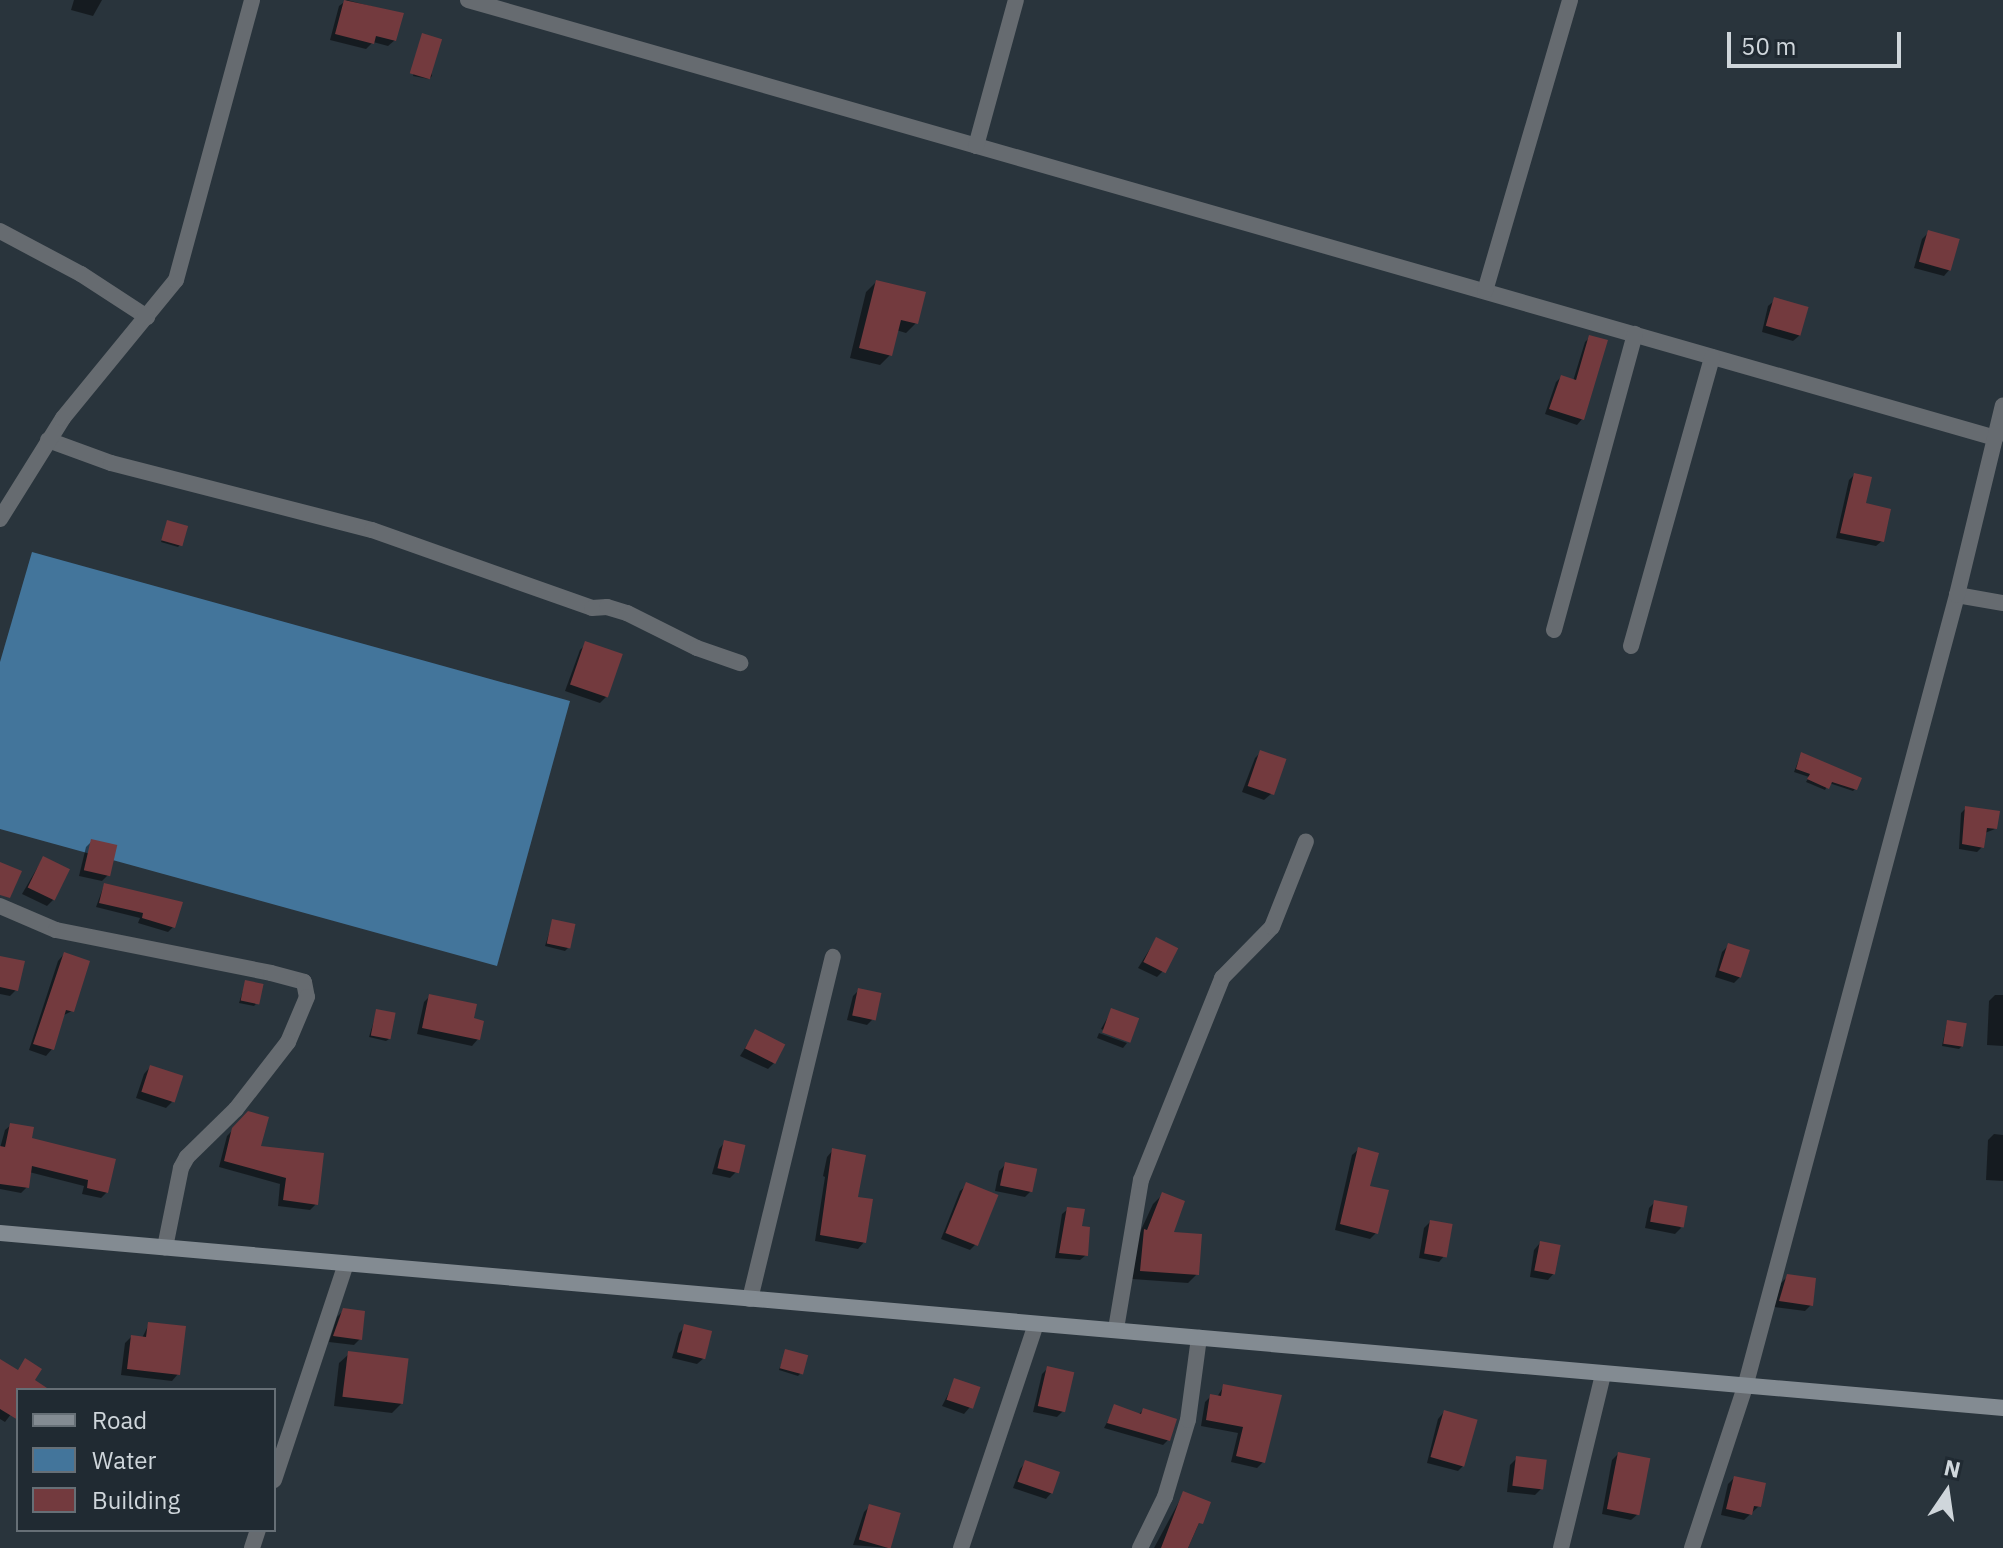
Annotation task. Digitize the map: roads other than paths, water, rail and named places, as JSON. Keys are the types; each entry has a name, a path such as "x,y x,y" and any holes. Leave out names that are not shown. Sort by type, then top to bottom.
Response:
{"street":[{"path":"0,519 48,440 176,280 252,0"},
{"path":"468,0 1995,438"},
{"path":"976,146 1016,0"},
{"path":"1485,291 1570,0"},
{"path":"0,231 81,274 147,317"},
{"path":"1554,630 1635,334"},
{"path":"1631,646 1712,357"},
{"path":"1692,1548 1745,1387 1957,595 2003,405"},
{"path":"48,440 124,467 372,530 592,608 607,607 627,613 697,648 740,663"},
{"path":"1957,595 2003,603"},
{"path":"1116,1329 1141,1180 1222,978 1272,927 1306,841"},
{"path":"0,906 56,930 304,982 307,997 304,1010 288,1042 236,1109 187,1157 181,1168 165,1247"},
{"path":"750,1299 833,957"},
{"path":"0,1233 2003,1408"},
{"path":"276,1474 346,1264"},
{"path":"961,1548 1036,1324"},
{"path":"1140,1548 1165,1497 1188,1420 1199,1338"},
{"path":"1561,1548 1603,1374"}],"water":[{"path":"32,552 570,701 497,966 0,829 0,662"}]}
